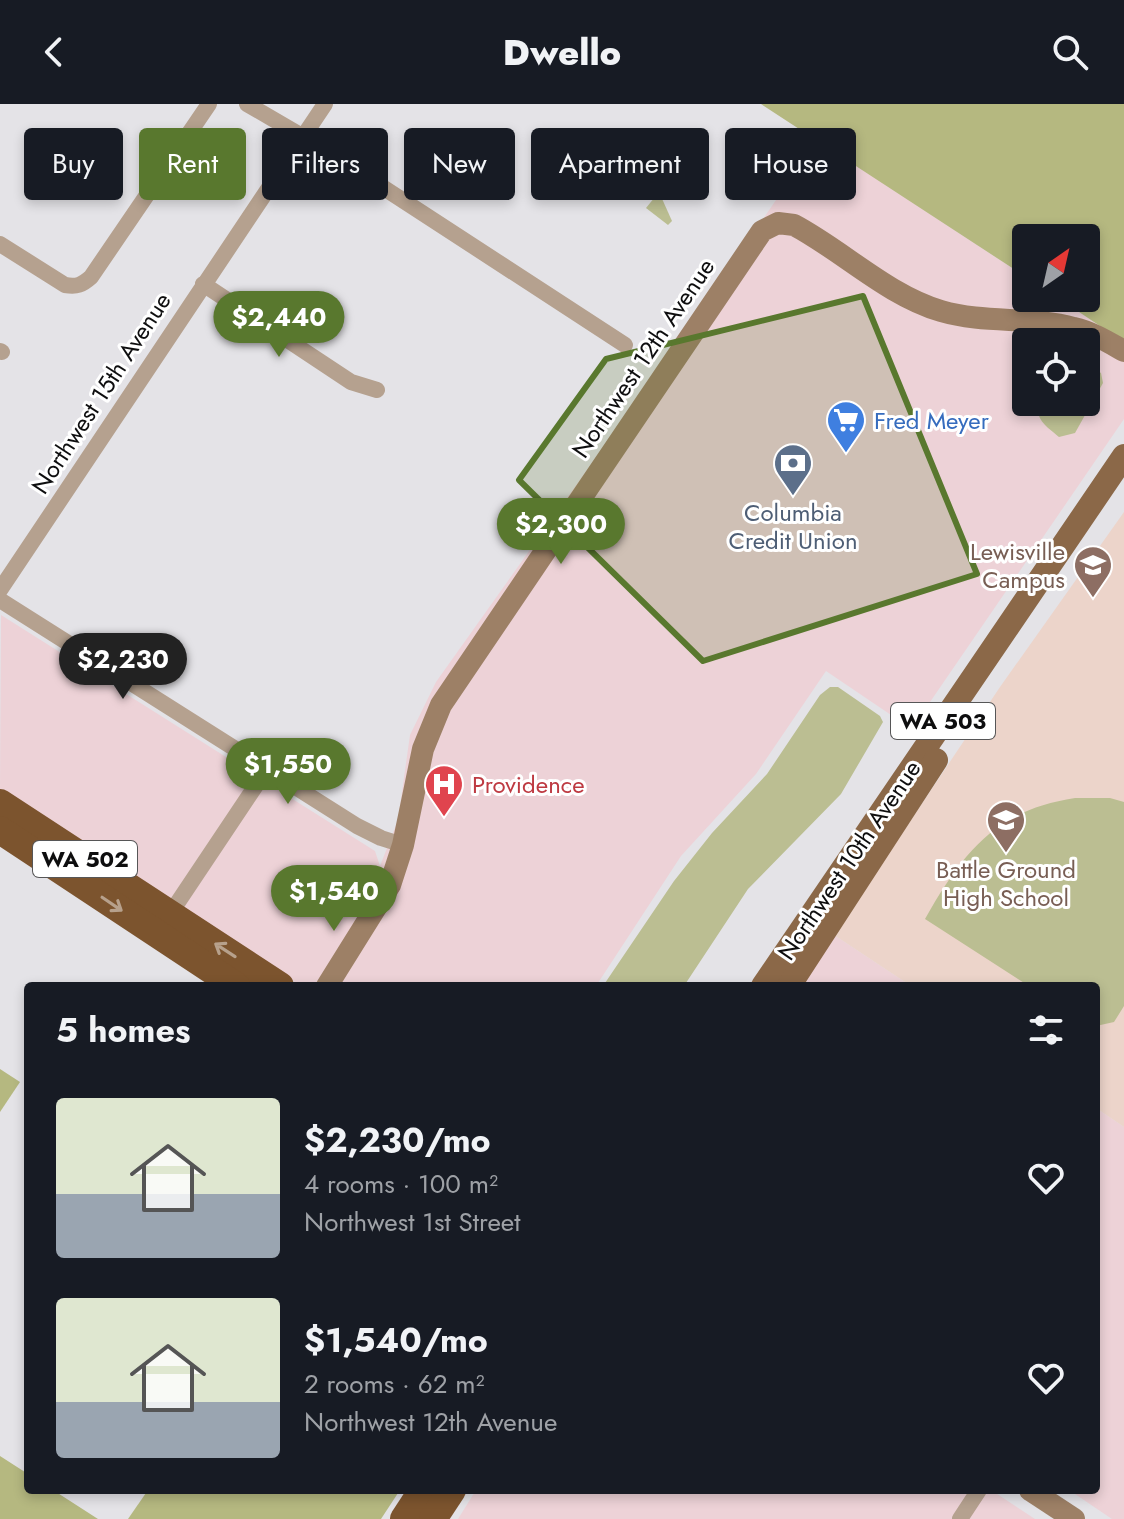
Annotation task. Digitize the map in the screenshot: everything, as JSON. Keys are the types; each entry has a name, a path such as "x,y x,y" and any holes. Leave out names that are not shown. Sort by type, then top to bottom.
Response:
{"highway":[{"name":"WA 502","path":"0,803 274,982"},
{"name":"WA 502","path":"0,830 230,982"},
{"path":"404,1519 420,1494"},
{"path":"433,1519 449,1494"}],"main road":[{"name":"Northwest 10th Avenue","path":"766,982 1124,456"},
{"name":"Northwest 10th Avenue","path":"792,982 983,688 1124,480"}],"street":[{"path":"0,244 56,280 75,287 91,277 209,104"},
{"path":"247,104 287,128"},
{"name":"Northwest 15th Avenue","path":"309,128 325,104"},
{"path":"388,193 625,345"},
{"name":"Northwest 15th Avenue","path":"0,590 262,198"},
{"name":"Northwest 12th Avenue","path":"330,982 390,885 403,845 418,769 441,705 756,238 768,226 778,223 794,225 898,291 941,311 992,320 1074,328 1124,351"},
{"path":"203,284 351,382 377,390"},
{"path":"0,600 357,826 403,845"},
{"path":"170,914 267,769"},
{"path":"960,1519 976,1494"},
{"path":"1036,1494 1074,1519"}],"highlighted area":[{"path":"863,296 977,574 703,661 519,480 606,359"}],"shaded area":[{"path":"856,166 1012,268 1012,312 1079,312 1124,342 1124,419 917,721 894,717 826,671 756,774 681,856 599,982 295,982 0,791 1,615 375,851 380,866 398,820 410,735 436,682 776,200 856,200"},
{"name":"Battle Ground High School","path":"1124,512 1124,1127 1100,1111 1100,982 905,982 834,935 1000,687"},
{"path":"834,935 905,982 803,982"},
{"path":"1100,1111 1124,1127 1124,1519 1112,1519 1075,1494 1100,1494"},
{"path":"474,1494 997,1494 1035,1519 458,1519"}],"green space":[{"path":"761,104 1124,104 1124,342 1079,312 1100,312 1100,224 1012,224 1012,268 856,166 856,128 798,128"},
{"path":"652,200 663,200 672,221 668,225 646,208"},
{"path":"1040,416 1085,416 1075,433 1059,437"},
{"path":"830,687 838,687 880,716 883,722 841,794 748,889 687,982 606,982 674,881 712,833 767,774 820,695"},
{"path":"1075,798 1110,798 1124,802 1124,1006 1114,1022 1100,1025 1100,982 1023,982 925,919 968,854 1003,824 1047,804"},
{"path":"0,1069 20,1082 0,1112"},
{"path":"0,1456 24,1471 24,1494 59,1494 98,1519 0,1519"},
{"path":"145,1494 397,1494 381,1519 128,1519"}],"place":[{"name":"Fred Meyer","path":"846,454"},
{"name":"Columbia Credit Union","path":"793,497"},
{"name":"Lewisville Campus","path":"1093,599"},
{"name":"Providence","path":"444,818"},
{"name":"Battle Ground High School","path":"1006,854"}]}
